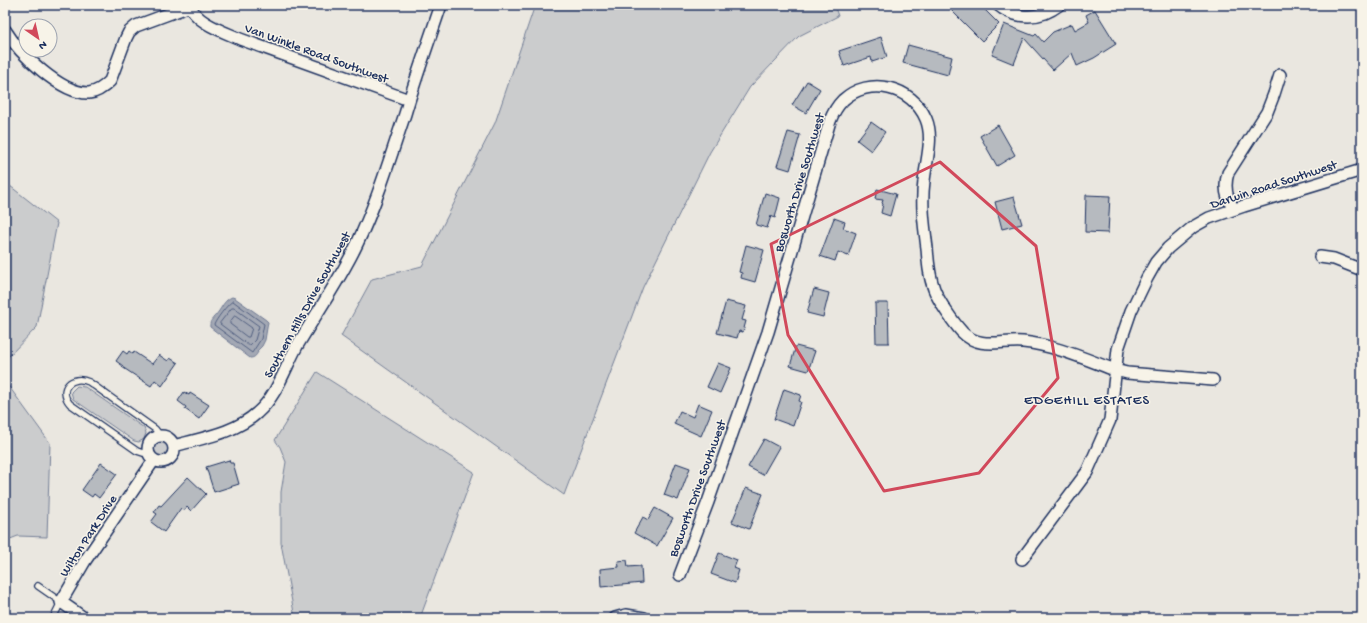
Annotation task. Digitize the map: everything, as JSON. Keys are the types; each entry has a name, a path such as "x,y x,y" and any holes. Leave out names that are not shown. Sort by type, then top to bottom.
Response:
{"street":[{"name":"Van Winkle Road Southwest","path":"5,30 31,62 60,83 72,89 90,93 105,87 110,81 129,32 136,26 190,5 196,16 240,39 409,100"},
{"name":"Southern Hills Drive Southwest","path":"174,446 237,426 248,420 267,403 297,346 334,288 357,244 380,191 441,5"},
{"path":"998,5 1012,13 1022,16 1033,16 1045,13 1059,5"},
{"path":"1234,209 1226,194 1228,173 1266,112 1280,75"},
{"name":"Bosworth Drive Southwest","path":"680,575 708,502 768,332 830,120 834,110 843,100 854,92 877,86 897,90 912,99 921,109 926,119 930,139 922,208 930,275 934,289 940,301 962,332 971,339 989,344 1021,342 1039,344 1128,373 1213,380"},
{"name":"Darwin Road Southwest","path":"1022,559 1087,472 1110,420 1118,349 1131,311 1156,262 1168,248 1193,227 1209,218 1362,170"},
{"path":"1320,257 1334,259 1362,270"},
{"path":"159,436 169,439 174,446 173,454 168,460 160,462 151,456 150,443 159,436"},
{"name":"Wilton Park Drive","path":"61,602 151,456"},
{"path":"61,602 84,618"},
{"path":"615,618 626,615 644,618"}],"lane":[{"path":"151,456 137,451 70,404 66,400 66,388 76,379 83,379 89,382 155,429 159,436"},
{"path":"38,586 61,602 53,618"}],"highlighted area":[{"path":"940,162 1036,246 1058,378 979,473 884,491 788,335 771,244"}],"shaded area":[{"path":"535,5 834,5 838,16 799,36 750,87 710,152 643,287 564,495 341,336 372,279 422,266 495,123"},
{"path":"5,182 57,223 37,327 5,360"},
{"path":"317,372 474,472 420,618 295,618 281,543 281,492 286,462 280,447 275,440"},
{"path":"5,381 50,443 47,537 18,536 5,541"},
{"path":"77,386 85,387 144,428 146,433 144,439 139,442 134,441 73,399 71,392"},
{"path":"161,440 167,443 170,449 167,455 161,458 155,455 152,449 155,443"}],"water":[{"path":"232,297 268,322 265,340 253,358 250,358 210,327 210,322 226,301"}],"building":[{"path":"946,5 980,5 999,24 982,41"},
{"path":"1095,10 1116,44 1094,58 1077,66 1072,53 1053,70 1024,38 1014,64 992,55 1004,24 1034,36 1036,34 1043,42 1053,32 1072,24 1075,30 1089,22 1086,15"},
{"path":"881,37 887,57 872,62 871,57 844,66 839,51"},
{"path":"908,45 952,57 948,75 903,63"},
{"path":"807,81 820,89 806,113 792,105"},
{"path":"871,122 885,132 871,151 857,140"},
{"path":"998,125 1015,155 997,166 980,136"},
{"path":"788,132 800,135 790,170 777,166"},
{"path":"877,189 896,194 890,216 881,213 883,200 875,199"},
{"path":"765,193 780,198 775,218 771,216 767,228 756,225"},
{"path":"1086,195 1110,196 1108,233 1085,232"},
{"path":"1014,197 1022,224 1002,229 995,202"},
{"path":"834,218 845,222 843,228 856,233 848,256 838,252 835,261 820,256"},
{"path":"746,245 764,250 755,282 741,278 742,273 739,272"},
{"path":"814,289 829,293 823,317 807,313"},
{"path":"726,301 746,306 742,320 746,321 743,332 739,331 737,338 717,333"},
{"path":"875,303 888,303 889,343 876,343"},
{"path":"796,346 815,351 808,371 790,366"},
{"path":"123,351 127,354 129,351 133,354 134,352 152,364 159,355 168,361 170,358 178,363 162,386 155,380 151,386 122,367 123,366 116,361"},
{"path":"718,363 731,368 720,393 707,387"},
{"path":"784,389 801,395 799,401 801,402 793,426 774,419"},
{"path":"184,392 189,395 190,393 209,405 199,419 185,409 186,407 178,401"},
{"path":"698,404 712,410 701,436 674,424 680,411 693,417"},
{"path":"764,439 779,447 763,475 748,467"},
{"path":"229,460 230,463 233,463 239,484 214,492 206,467"},
{"path":"101,463 117,474 99,498 94,494 92,497 82,490"},
{"path":"676,463 690,468 678,500 664,495"},
{"path":"188,477 206,494 191,511 187,507 184,511 181,508 164,532 151,522 157,514 154,512 159,505 161,506"},
{"path":"746,488 763,494 749,529 732,522"},
{"path":"655,508 673,518 657,546 634,533 643,517 648,520"},
{"path":"719,553 737,560 734,568 739,570 735,583 711,574"},
{"path":"627,560 628,567 641,566 642,583 601,587 600,569 619,567 618,561"}],"district":[{"name":"EDGEHILL ESTATES","path":"1087,399"}]}
